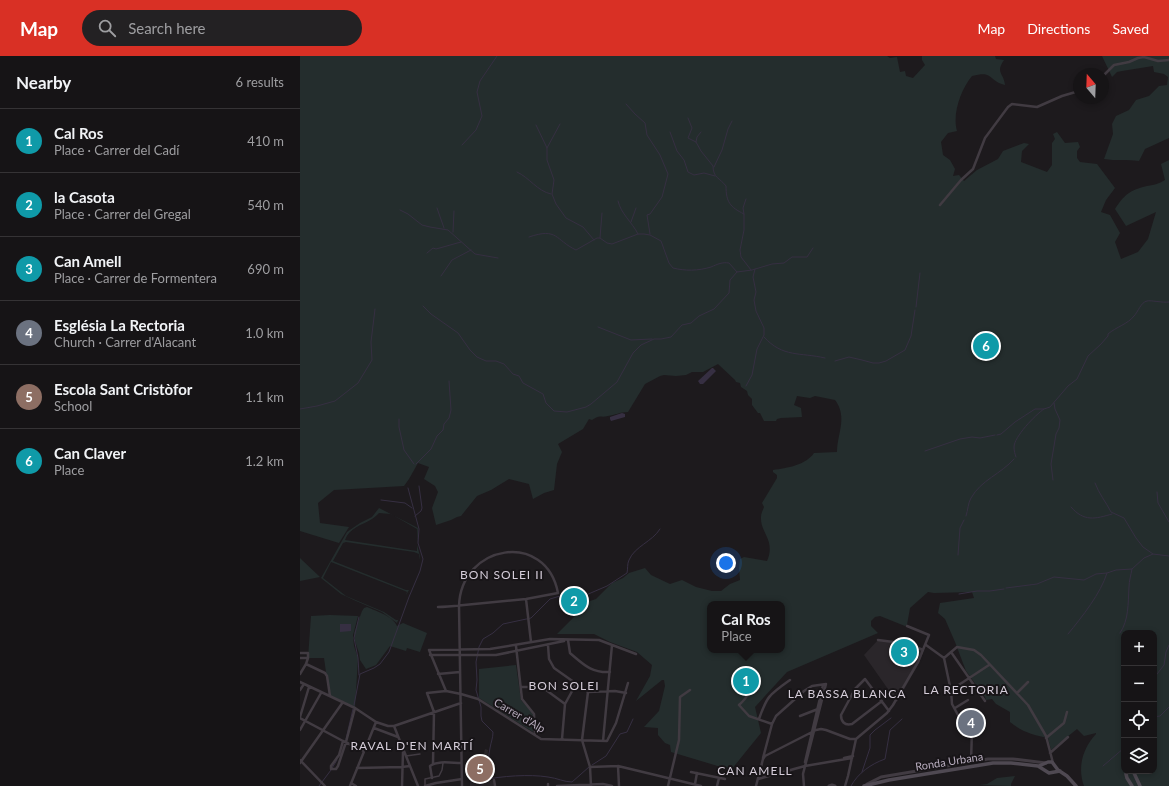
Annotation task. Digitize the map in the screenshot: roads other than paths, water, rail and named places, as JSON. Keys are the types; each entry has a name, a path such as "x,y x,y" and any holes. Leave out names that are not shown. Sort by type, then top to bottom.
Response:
{"main road":[{"name":"Ronda Urbana","path":"863,786 889,780 993,763 1038,766 1049,764"},
{"path":"1044,769 1049,764"},
{"path":"1049,764 1068,776 1076,786"},
{"path":"1049,764 1053,771 1060,771"},
{"name":"Ronda Urbana","path":"1038,766 1048,773 1053,771"},
{"path":"1126,774 1132,786"},
{"path":"1134,774 1140,786"}],"street":[{"path":"1109,70 1114,65 1127,63 1144,57 1158,61 1169,60"},
{"path":"940,205 961,180 974,169 984,140 1010,105 1035,107 1073,93"},
{"path":"438,607 459,606 526,599 558,593 556,581 541,562 525,554 506,552 484,560 469,576 461,591 459,606 462,786"},
{"path":"526,599 531,642"},
{"path":"845,786 856,739 888,711 898,698 926,645 929,635 907,626"},
{"path":"530,637 536,641"},
{"path":"446,691 429,650 460,650 516,646 550,639 599,640 636,654"},
{"path":"430,655 496,655 568,640"},
{"path":"568,640 570,653 579,661 593,670 610,672"},
{"path":"878,640 909,644 923,650"},
{"path":"548,645 549,660 556,670 588,692 607,692 615,690 626,693 628,683"},
{"path":"603,741 612,645"},
{"path":"926,645 944,658 951,690 952,704 965,728 969,731 978,728"},
{"path":"516,646 522,698 534,714 535,734"},
{"path":"863,786 881,777 988,759 1004,759 1049,764 1050,755 1046,738 1028,705 981,655 974,650 957,647 944,658"},
{"path":"951,652 986,701"},
{"path":"300,653 308,653 306,664 300,674"},
{"path":"300,658 308,658"},
{"path":"306,664 325,673 327,676 330,697"},
{"path":"951,690 989,665"},
{"path":"438,674 460,672"},
{"path":"751,674 750,693 739,705 749,716 772,724"},
{"path":"882,701 852,724 847,725 843,723 841,719 855,689 865,679 882,701 888,711"},
{"path":"759,720 769,695 790,680"},
{"path":"300,682 355,708 376,722 388,726 394,726 461,703"},
{"path":"1017,693 1028,682"},
{"path":"300,690 304,684"},
{"path":"562,739 566,704 576,684"},
{"path":"756,786 759,773 767,753 772,724 776,716 804,691 812,686 825,684 803,774 804,786"},
{"path":"520,687 542,686 566,704"},
{"path":"309,687 300,717 344,742 364,751"},
{"path":"668,786 679,740 680,697 690,690"},
{"name":"Carrer d'Alp","path":"434,712 427,693 446,691 461,694 480,701 541,739 608,741 626,693"},
{"path":"588,692 582,740 590,767 591,785"},
{"path":"300,730 321,693"},
{"path":"955,708 968,700"},
{"path":"325,786 300,762 324,731 343,702"},
{"path":"344,742 339,755 331,766 331,769 336,769 355,708"},
{"path":"800,716 819,709"},
{"path":"432,778 430,766 433,763 434,712"},
{"path":"1046,738 1064,723 1067,712"},
{"path":"356,786 351,785 376,722"},
{"path":"394,726 418,786"},
{"path":"374,728 398,737"},
{"path":"767,753 821,729 850,739 856,739"},
{"path":"971,762 972,730"},
{"path":"1050,755 1068,736"},
{"path":"402,786 403,750"},
{"path":"406,756 420,754"},
{"path":"759,773 767,775 852,757"},
{"path":"443,762 442,770 439,776 425,779 425,786 462,779"},
{"path":"433,763 462,763"},
{"path":"358,768 410,766"},
{"path":"618,766 619,786"},
{"path":"590,767 618,766 701,786"},
{"path":"757,779 805,766"},
{"path":"692,772 725,779"},
{"path":"694,784 697,773"},
{"path":"717,786 719,778"},
{"path":"494,780 495,786"},
{"path":"557,786 603,784 612,786"},
{"path":"829,786 835,786"}],"waterway":[{"path":"462,145 476,130 482,116 477,92 480,81 497,56"},
{"path":"626,104 645,123 647,135 660,155 668,174 662,197 650,214 647,215 650,234"},
{"path":"688,118 692,128 688,138 696,142 713,166 714,173 726,186 728,200 732,206 744,214 744,230 740,250 741,257 751,270"},
{"path":"714,167 722,150 732,121"},
{"path":"547,148 560,124"},
{"path":"536,125 547,148 547,160 554,180 552,194 556,204 566,218 583,227 594,240"},
{"path":"670,132 677,151 684,160 688,172 694,175 704,173 715,176"},
{"path":"696,142 697,137 701,132"},
{"path":"517,172 542,190 551,194"},
{"path":"744,214 743,208 746,199"},
{"path":"618,201 619,206 638,234"},
{"path":"437,208 444,228"},
{"path":"631,222 636,208"},
{"path":"400,210 408,214 422,225 448,230 475,254 498,258"},
{"path":"453,232 454,211"},
{"path":"600,238 602,213"},
{"path":"529,237 538,234 551,234 576,250 597,238 612,244 638,234 650,235 661,241 669,263 673,268 682,270 696,270 727,263 729,263 737,272 752,270 772,264 784,263 792,257 807,257 813,248"},
{"path":"427,253 433,248 436,249 461,242"},
{"path":"441,276 452,260 471,250"},
{"path":"746,386 752,375 757,349 764,335 764,328 756,311 754,300 756,292 753,277 755,269"},
{"path":"423,306 431,314 458,333 477,357 486,361 496,361 504,364 513,374 519,376 523,383 543,394 546,403 554,411 567,412 586,407 617,382 633,353 641,345 654,339 671,337 682,325 691,323 699,316 714,309 729,293 730,280 737,272"},
{"path":"916,307 920,273"},
{"path":"997,435 1001,434 1015,422 1035,409 1050,407 1068,386 1077,379 1088,356 1101,344 1108,334 1131,319 1143,303 1149,301 1169,302"},
{"path":"300,409 335,401 358,383 372,360 371,342 375,309"},
{"path":"835,361 849,357 879,363 886,361 905,350 911,336 915,310"},
{"path":"598,327 631,340 652,339"},
{"path":"764,337 771,344 785,351 825,358"},
{"path":"416,464 431,449 437,436 443,430 444,424 449,418 451,410 449,381"},
{"path":"1053,480 1051,464 1060,420 1054,403"},
{"path":"1016,457 1014,447 1017,438 1031,421 1044,409"},
{"path":"399,419 399,427 404,450 414,464"},
{"path":"925,451 960,439 972,437 980,438 995,435"},
{"path":"966,516 970,500 980,486 1014,459"},
{"path":"1095,483 1098,491 1111,512 1124,518 1143,547 1153,554"},
{"path":"415,516 421,511 422,508 419,486"},
{"path":"354,705 360,674 380,664 389,652 420,571 423,559 418,543 419,529 408,488"},
{"path":"1157,492 1158,503 1169,522"},
{"path":"381,500 405,503 412,508"},
{"path":"1071,507 1080,515 1090,518 1112,514"},
{"path":"958,555 960,528 964,520"},
{"path":"481,786 488,768 489,751 493,732 482,721 481,707 476,690 476,662 479,647 483,639 503,624 531,618 550,599 567,594 586,595 607,586 627,573 628,562 632,555 660,529"},
{"path":"1006,588 1037,584 1054,577 1084,580 1096,574 1116,570 1132,569 1144,558 1153,554 1169,556"},
{"path":"1120,633 1127,617 1129,582 1132,569"},
{"path":"1068,634 1096,597 1107,573"},
{"path":"959,594 1004,589"},
{"path":"359,617 354,638 358,658 359,675"},
{"path":"1157,674 1164,665 1166,652 1169,645"},
{"path":"1157,716 1160,716 1169,707"},
{"path":"346,739 353,709"},
{"path":"862,772 870,748 870,735 891,718"},
{"path":"592,765 606,756 620,734 627,732 633,719"},
{"path":"851,786 857,777 865,770 885,759 890,730 902,719"},
{"path":"1103,766 1121,751"},
{"path":"332,768 337,760"},
{"path":"483,780 507,777 541,776 572,782 589,767"},
{"path":"319,786 331,770"}],"place":[{"name":"Can Claver","path":"986,346"},
{"name":"la Casota","path":"574,601"},
{"name":"Can Amell","path":"904,652"},
{"name":"Cal Ros","path":"746,681"},
{"name":"Església La Rectoria","path":"971,723"},
{"name":"Escola Sant Cristòfor","path":"480,769"}],"district":[{"name":"BON SOLEI II","path":"502,574"},
{"name":"BON SOLEI","path":"564,685"},
{"name":"LA RECTORIA","path":"966,689"},
{"name":"LA BASSA BLANCA","path":"847,693"},
{"name":"RAVAL D'EN MARTÍ","path":"412,745"},
{"name":"CAN AMELL","path":"755,770"}]}
